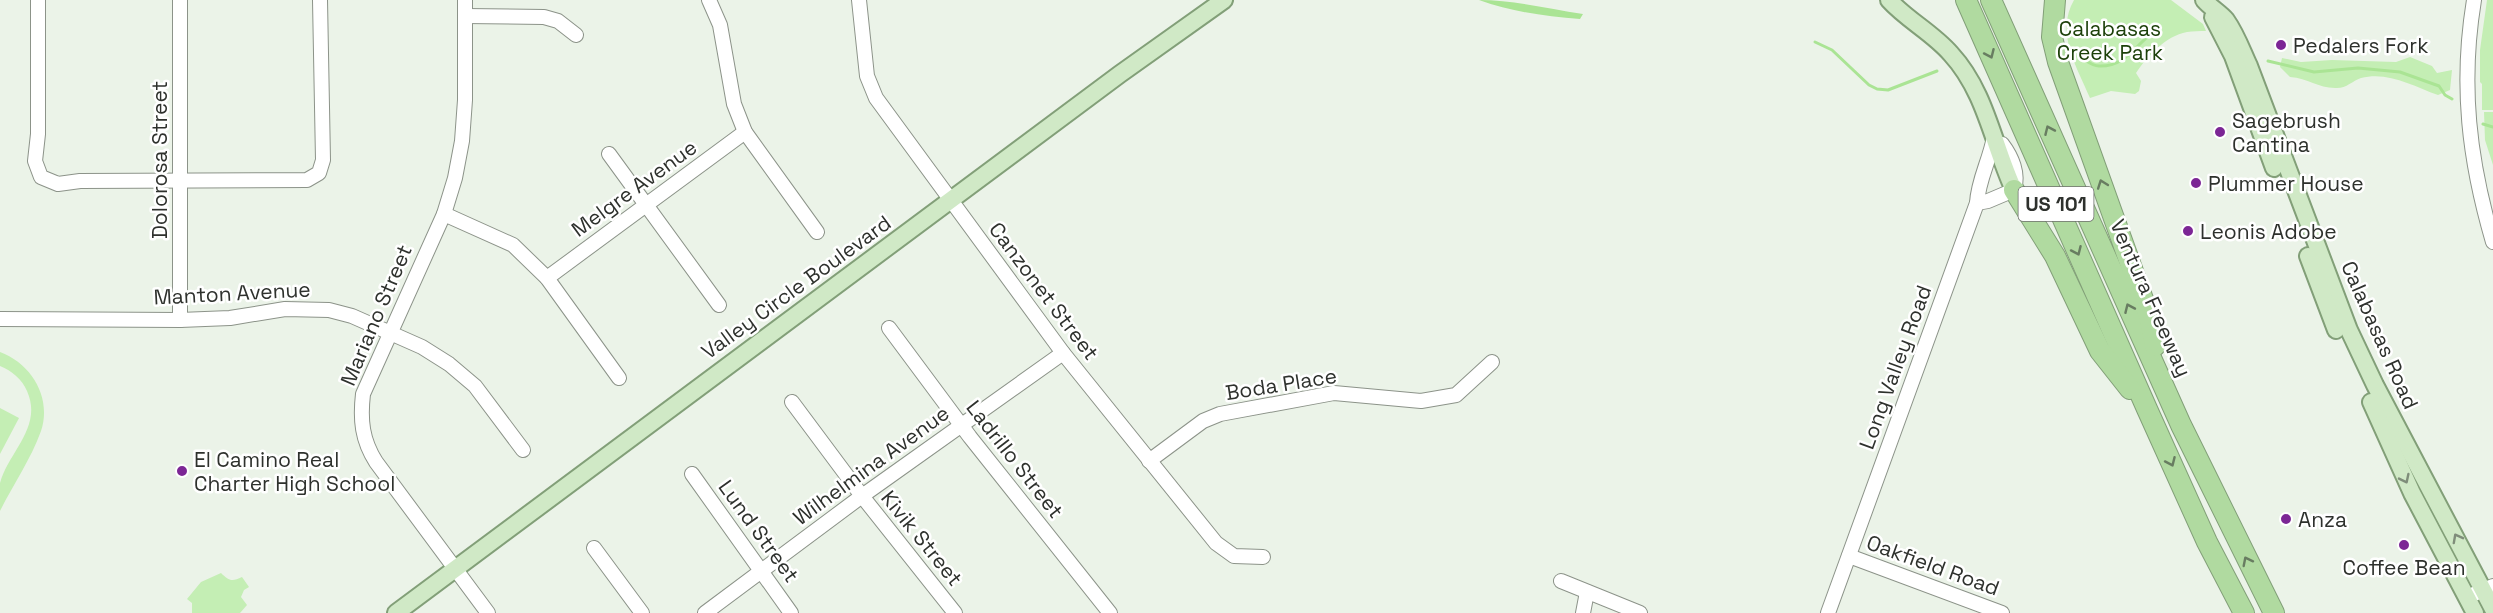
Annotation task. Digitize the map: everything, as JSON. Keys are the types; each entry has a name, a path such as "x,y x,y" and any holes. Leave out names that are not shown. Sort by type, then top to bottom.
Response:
{"highway":[{"name":"US 101","path":"1966,0 2207,542 2244,613"},
{"name":"Ventura Freeway","path":"1991,0 2208,482 2274,613"},
{"path":"2055,0 2052,37 2058,62 2149,316 2162,381"},
{"path":"2014,190 2055,256 2100,351 2147,409"}],"main road":[{"name":"Valley Circle Boulevard","path":"396,613 1120,74 1224,0"},
{"path":"1889,0 1939,42 1962,66 1995,135 1999,158 2014,190"},
{"name":"Calabasas Road","path":"2208,3 2224,18 2249,66 2349,330 2378,392 2491,598"},
{"name":"Calabasas Road","path":"2208,3 2215,23 2233,56 2320,293 2338,335 2381,422 2395,458 2472,607"}],"street":[{"path":"38,0 38,134 34,161 41,177 58,184 80,181 307,180 319,173 323,160 320,0"},
{"name":"Dolorosa Street","path":"180,0 180,320"},
{"name":"Mariano Street","path":"465,0 462,141 455,177 444,214 363,394 361,411 364,440 376,462 488,613"},
{"path":"709,0 720,25 734,104 745,132 817,232"},
{"name":"Canzonet Street","path":"859,0 867,76 876,98 951,202 1063,353 1149,461 1226,552 1234,556 1263,557"},
{"path":"2474,0 2466,63 2469,135 2473,164 2493,242"},
{"path":"465,16 544,17 558,21 576,35"},
{"name":"Melgre Avenue","path":"547,278 745,132"},
{"name":"Long Valley Road","path":"1828,613 1977,203 1978,189 1991,154 1995,135"},
{"path":"609,154 719,305"},
{"path":"1977,203 2014,190"},
{"path":"444,214 513,245 547,278 619,378"},
{"name":"Manton Avenue","path":"0,319 180,320 230,318 285,309 329,310 352,316 422,347 449,364 475,386 523,450"},
{"name":"Ladrillo Street","path":"889,328 961,426 1110,613"},
{"name":"Wilhelmina Avenue","path":"705,613 862,496 1063,353"},
{"name":"Boda Place","path":"1149,461 1203,421 1220,414 1334,393 1421,401 1456,395 1492,362"},
{"name":"Kivik Street","path":"792,402 862,496 955,613"},
{"name":"Lund Street","path":"692,474 791,613"},
{"path":"594,548 642,613"},
{"name":"Oakfield Road","path":"1849,556 2002,613"},
{"path":"1561,581 1640,613"},
{"path":"1583,613 1587,592"},
{"path":"2472,607 2491,598"}],"green space":[{"name":"Calabasas Creek Park","path":"2074,0 2171,0 2203,24 2206,31 2179,34 2157,48 2136,73 2141,81 2139,91 2135,94 2111,91 2090,98 2074,62 2067,37 2069,12"},
{"path":"2487,0 2493,0 2493,110 2482,110 2482,84 2480,82 2480,50"},
{"path":"2410,57 2432,66 2437,73 2452,70 2450,90 2438,95 2400,80 2381,76 2361,78 2339,88 2329,88 2290,77 2280,67 2282,58 2301,62 2332,60 2396,62"},
{"path":"2484,112 2493,112 2493,165 2485,140"},
{"path":"0,352 21,365 37,384 44,406 44,419 27,462 0,511 0,483 28,427 31,404 27,391 19,379 0,366"},
{"path":"0,408 19,418 0,454"},
{"path":"221,573 231,580 242,577 249,587 244,590 241,597 247,605 240,613 192,613 192,603 187,599 201,582"}],"shaded area":[{"path":"1479,0 1518,3 1583,14 1580,19 1541,15 1504,8"}],"waterway":[{"path":"2073,55 2095,66 2109,65 2125,58 2158,29"},
{"path":"1815,42 1832,50 1869,85 1877,89 1888,90 1937,71"},
{"path":"2268,61 2314,72 2358,68 2400,72 2439,86 2445,95 2452,99"},
{"path":"2483,124 2493,127"}],"place":[{"name":"Pedalers Fork","path":"2281,45"},
{"name":"Sagebrush Cantina","path":"2220,132"},
{"name":"Plummer House","path":"2196,183"},
{"name":"Leonis Adobe","path":"2188,231"},
{"name":"El Camino Real Charter High School","path":"182,471"},
{"name":"Anza","path":"2286,519"},
{"name":"Coffee Bean","path":"2404,545"}]}
